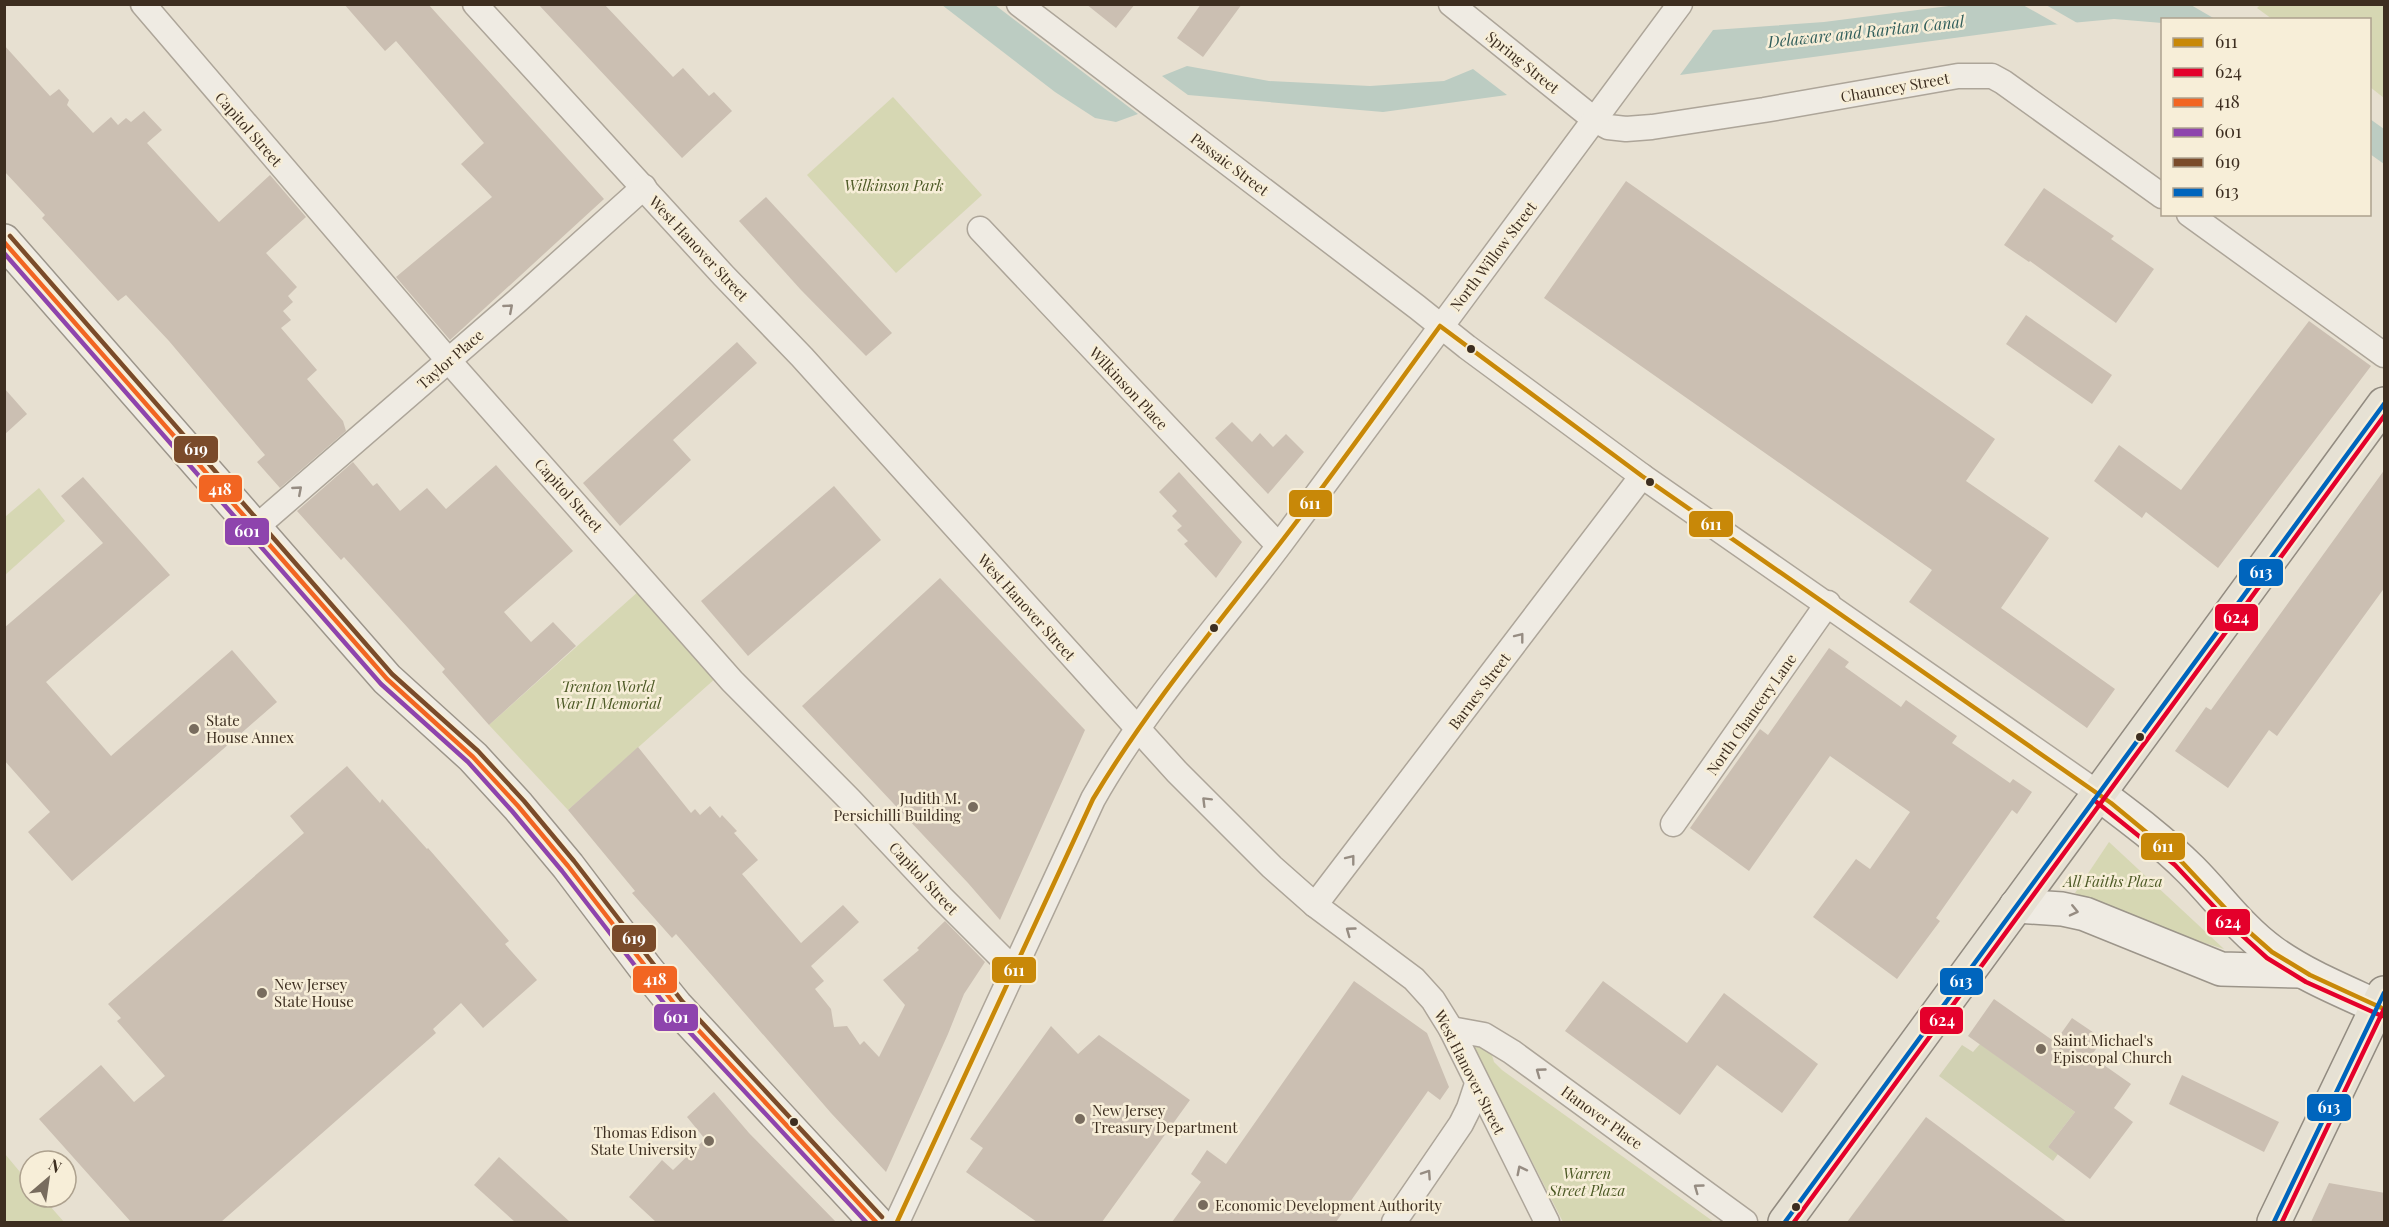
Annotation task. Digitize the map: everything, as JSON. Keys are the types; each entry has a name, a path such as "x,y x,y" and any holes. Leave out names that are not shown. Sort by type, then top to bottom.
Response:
{"main road":[{"path":"1785,1222 2385,404"},
{"path":"2274,1222 2382,1003"}],"street":[{"name":"Capitol Street","path":"142,4 448,360 732,681 1013,969"},
{"name":"West Hanover Street","path":"475,4 723,275 802,357 1177,772 1256,851 1315,905 1414,979 1433,1000 1450,1029 1547,1222"},
{"name":"Passaic Street","path":"1019,4 1440,326 1642,476 2099,794"},
{"name":"Spring Street","path":"1451,4 1594,120"},
{"name":"North Willow Street","path":"897,1222 1093,799 1138,729 1278,545 1680,4"},
{"name":"Chauncey Street","path":"1594,120 1608,127 1652,128 1958,76 1992,76 2003,81 2161,195"},
{"name":"Taylor Place","path":"254,529 644,187"},
{"path":"2192,216 2385,356"},
{"name":"Wilkinson Place","path":"980,229 1278,545"},
{"path":"4,242 387,679 473,757 518,806 568,866 676,1006 876,1222"},
{"name":"Barnes Street","path":"1315,905 1642,476"},
{"name":"North Chancery Lane","path":"1673,824 1827,603"},
{"path":"2099,794 2164,844 2246,930 2270,951 2300,971 2382,1003"},
{"path":"2016,906 2062,909 2085,914 2221,969 2300,971"},
{"name":"Hanover Place","path":"1450,1029 1484,1035 1512,1052 1745,1222"},
{"path":"1394,1222 1461,1124 1470,1108 1477,1084"}],"green space":[{"path":"2260,5 2384,5 2384,98 2371,88 2371,18 2271,18 2257,8"},
{"name":"Wilkinson Park","path":"893,97 982,195 896,273 807,175"},
{"path":"39,488 65,521 5,575 5,517"},
{"name":"Trenton World War II Memorial","path":"640,590 717,677 568,810 489,725"},
{"name":"All Faiths Plaza","path":"2109,842 2224,949 2163,930 2075,893"},
{"name":"Warren Street Plaza","path":"1475,1043 1491,1052 1494,1062 1502,1070 1714,1222 1563,1222 1474,1048"},
{"path":"1980,1044 2075,1112 2048,1147 2058,1154 2053,1161 1939,1076 1962,1045 1973,1052"},
{"path":"5,1154 18,1170 18,1209 53,1209 64,1222 5,1222"}],"water":[{"name":"Delaware and Raritan Canal","path":"1964,4 2191,5 2213,18 2161,18 2161,23 2114,19 2050,25 1680,75 1713,30 1824,22"},
{"path":"942,5 995,5 1138,114 1116,122 1095,118 1055,92"},
{"path":"1187,66 1269,81 1370,86 1444,81 1473,69 1507,95 1383,112 1188,95 1162,76"},
{"path":"2371,120 2384,129 2384,164 2371,155"}],"pier":[{"path":"2023,5 2046,5 2079,24 2062,27"}],"building":[{"path":"344,4 428,4 604,199 450,340 396,277 492,197 461,164 484,143 396,41 385,51"},
{"path":"538,4 604,4 673,77 683,68 709,96 714,92 732,111 682,158"},
{"path":"1086,4 1135,4 1116,28"},
{"path":"1201,4 1242,4 1203,57 1177,38"},
{"path":"4,45 50,96 59,89 69,100 67,105 93,133 111,117 118,125 126,118 131,122 144,111 162,130 147,143 219,222 270,175 306,217 266,253 297,287 288,296 293,302 283,311 291,320 281,328 317,370 307,379 343,421 346,431 280,488 257,462 265,455 169,341 126,295 118,301 42,218 45,215 4,171"},
{"path":"1626,181 1995,439 1966,481 2049,538 2001,608 2115,689 2087,728 1909,602 1932,570 1544,298"},
{"path":"2044,188 2114,236 2111,239 2154,269 2116,323 2004,245"},
{"path":"766,197 892,333 866,356 801,290 739,221"},
{"path":"2026,315 2112,375 2092,404 2006,344"},
{"path":"2309,321 2371,366 2218,568 2146,512 2142,518 2094,481 2119,445 2181,490"},
{"path":"737,342 757,363 673,440 691,460 620,526 583,483"},
{"path":"4,388 27,414 4,435"},
{"path":"1232,422 1252,442 1260,433 1273,447 1286,434 1304,452 1268,494 1215,438"},
{"path":"353,462 373,486 377,483 400,511 427,488 446,509 496,465 573,551 504,612 531,642 553,622 576,646 489,725 442,672 445,669 344,557 341,560 297,511"},
{"path":"2385,469 2385,587 2277,736 2269,730 2228,788 2175,751 2206,707 2211,710"},
{"path":"1179,472 1242,542 1216,578 1184,544 1188,541 1177,530 1182,526 1172,516 1177,511 1159,492"},
{"name":"State House Annex","path":"83,477 170,575 46,682 111,756 232,650 277,702 72,881 28,832 50,812 4,760 4,628 103,543 61,496"},
{"path":"834,486 881,540 748,656 701,601"},
{"name":"Judith M. Persichilli Building","path":"940,578 1085,730 1000,920 802,706"},
{"path":"1829,648 1849,662 1845,667 1901,707 1906,700 1957,736 1952,743 2010,783 2013,779 2032,792 2017,814 2012,810 1936,918 1940,921 1897,979 1813,917 1856,859 1870,869 1910,812 1830,756 1749,871 1690,828 1760,729 1768,735"},
{"path":"638,747 691,813 695,809 700,815 710,806 720,818 722,815 737,831 734,833 758,860 742,874 801,943 843,905 859,922 811,966 824,981 815,989 831,1009 834,1027 847,1026 860,1045 864,1041 879,1057 905,1005 883,980 919,950 917,948 945,921 985,962 964,994 886,1172 831,1113 676,934 672,938 632,893 635,891 568,810"},
{"name":"New Jersey State House","path":"347,766 380,803 382,799 428,848 509,941 505,944 537,980 483,1028 461,1003 433,1029 436,1033 221,1222 131,1222 78,1163 78,1149 66,1149 39,1119 101,1065 134,1102 165,1076 117,1021 121,1018 108,1004 304,833 290,816"},
{"path":"1354,981 1427,1033 1449,1087 1440,1100 1428,1091 1336,1222 1172,1222 1201,1182 1191,1174 1207,1150 1226,1164"},
{"path":"1603,981 1687,1043 1724,993 1818,1064 1782,1113 1717,1065 1680,1115 1565,1031"},
{"path":"1994,999 2055,1042 2072,1018 2103,1039 2091,1056 2131,1084 2114,1108 2133,1122 2090,1179 2048,1147 2075,1112 1968,1036"},
{"name":"New Jersey Treasury Department","path":"1051,1026 1078,1054 1099,1035 1190,1100 1102,1222 1037,1222 966,1172 983,1148 970,1139"},
{"path":"2182,1075 2279,1122 2264,1152 2169,1104"},
{"name":"Thomas Edison State University","path":"714,1092 749,1133 836,1222 656,1222 629,1197 662,1160 673,1170 705,1139 687,1117"},
{"path":"1926,1117 2067,1222 1847,1222"},
{"path":"499,1157 570,1222 515,1222 474,1185"},
{"path":"2329,1183 2385,1193 2385,1222 2311,1222"}],"transit line":[{"name":"619","path":"10,236 392,674 478,751 524,801 574,861 682,1001 882,1217"},
{"name":"418","path":"4,242 387,679 473,757 518,806 568,866 676,1006 876,1222"},
{"name":"601","path":"4,253 381,684 468,762 512,811 562,871 670,1011 866,1222"},
{"name":"611","path":"897,1222 1093,799 1154,707 1311,502 1440,326 1642,476 2111,803 2180,860 2239,923 2272,952 2310,975 2384,1009"},
{"name":"613","path":"1785,1222 2384,404"},
{"name":"624","path":"1794,1222 2384,416"},
{"name":"624","path":"2094,800 2175,865 2234,928 2267,958 2306,982 2382,1016"},
{"name":"613","path":"2274,1222 2384,993"},
{"name":"624","path":"2282,1222 2384,1009"}],"place":[{"name":"State House Annex","path":"194,729"},
{"name":"Judith M. Persichilli Building","path":"973,807"},
{"name":"New Jersey State House","path":"262,993"},
{"name":"Saint Michael's Episcopal Church","path":"2041,1049"},
{"name":"New Jersey Treasury Department","path":"1080,1119"},
{"name":"Thomas Edison State University","path":"709,1141"},
{"name":"Economic Development Authority","path":"1203,1205"}]}
